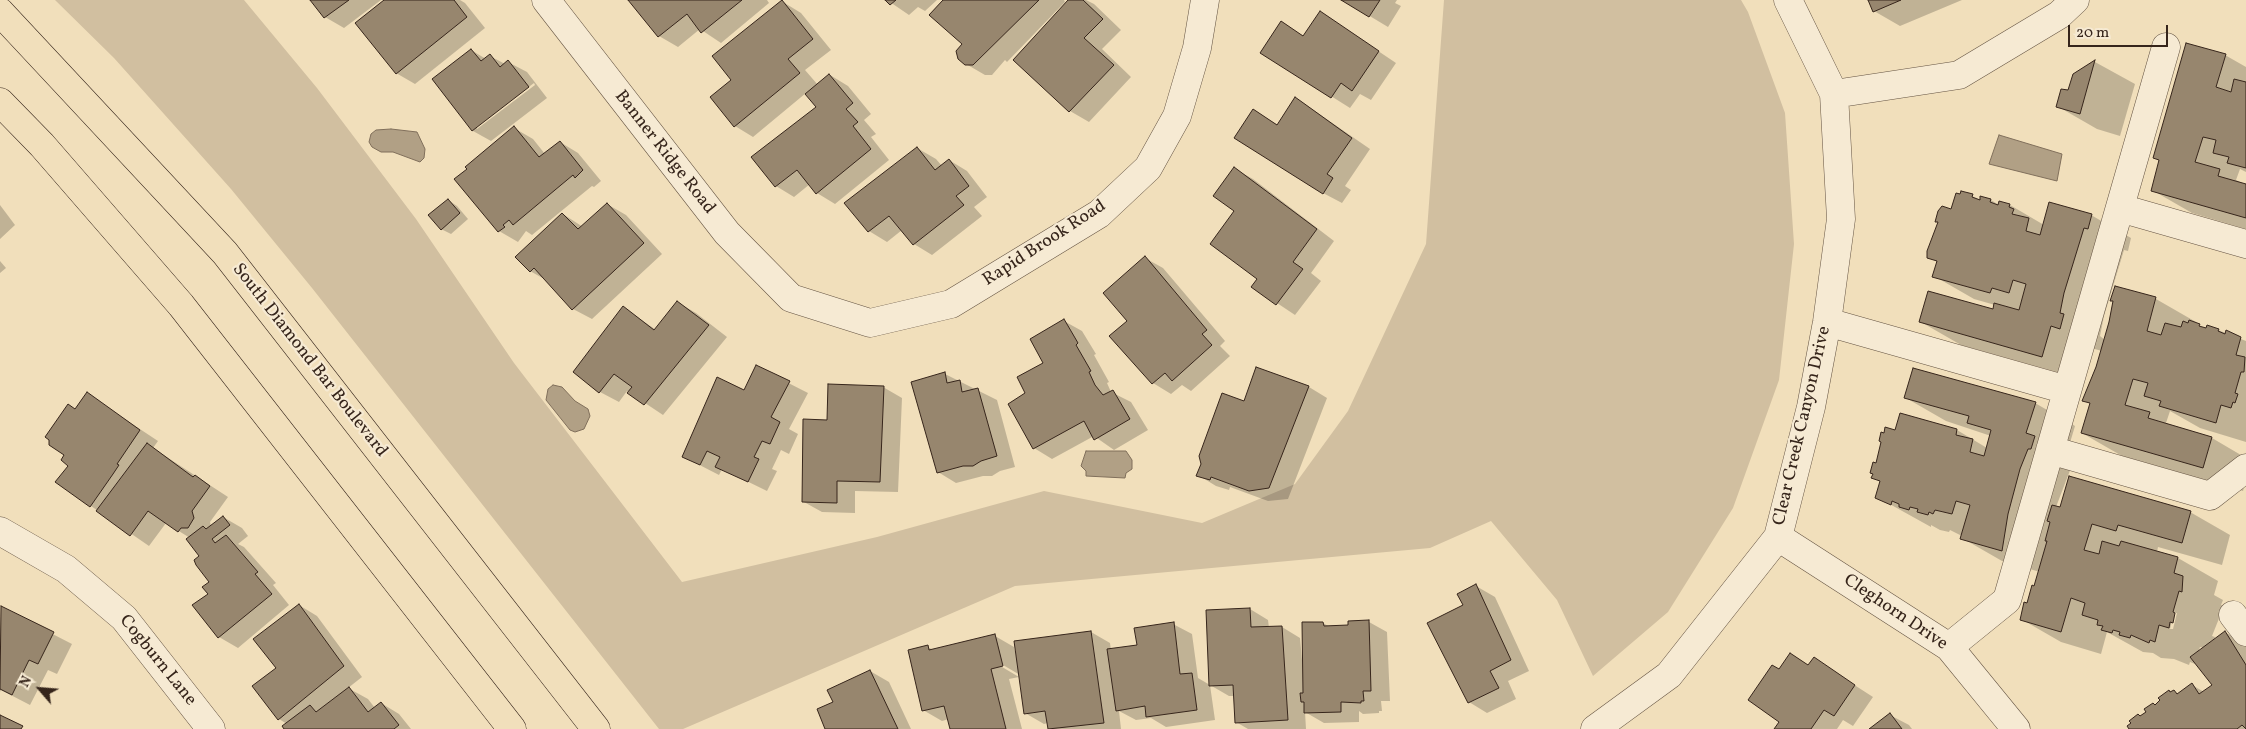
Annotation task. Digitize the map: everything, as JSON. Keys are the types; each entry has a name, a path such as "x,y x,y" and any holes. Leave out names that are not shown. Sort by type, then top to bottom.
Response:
{"main road":[{"name":"South Diamond Bar Boulevard","path":"0,12 225,253 596,729"},
{"path":"0,102 42,145 181,305 512,729"}],"street":[{"name":"Banner Ridge Road","path":"546,0 727,233 791,298"},
{"name":"Rapid Brook Road","path":"791,298 870,322 950,304 1099,214 1148,168 1178,116 1197,48 1205,0"},
{"name":"Clear Creek Canyon Drive","path":"1594,729 1669,675 1778,536 1811,407 1827,322 1841,219 1834,94 1788,0"},
{"path":"1834,94 1959,75 2059,15 2075,0"},
{"path":"1949,647 2006,600 2166,47"},
{"path":"2120,208 2246,244"},
{"path":"1827,322 2067,390"},
{"path":"2050,450 2210,496 2246,468"},
{"name":"Cogburn Lane","path":"0,530 66,569 124,618 211,729"},
{"name":"Cleghorn Drive","path":"1778,536 1949,647 2016,729"}],"shaded area":[{"path":"55,0 244,0 317,88 416,219 514,363 682,582 877,537 1044,491 1202,523 1295,484 1348,411 1426,244 1444,0 1741,0 1748,12 1785,113 1794,244 1779,380 1733,508 1668,612 1593,676 1557,600 1491,521 1430,548 1015,586 683,729 659,729 312,288 231,189 114,58"},
{"path":"391,129 417,132 425,149 424,158 420,162 393,152 381,152 372,147 369,142 371,134 376,130"},
{"path":"1999,135 2062,154 2057,181 1989,164"},
{"path":"553,385 562,387 575,401 588,409 590,416 584,429 575,432 570,430 546,400 548,389"},
{"path":"1086,451 1126,451 1132,460 1132,469 1126,473 1125,478 1086,476 1086,471 1081,466"}],"building":[{"path":"310,0 349,0 324,18"},
{"path":"384,0 454,0 467,17 396,74 355,23"},
{"path":"628,0 742,0 701,33 687,14 658,37"},
{"path":"782,0 813,39 788,59 800,73 734,127 710,97 731,80 712,56"},
{"path":"885,0 896,0 890,5"},
{"path":"943,0 1039,0 973,65 965,65 958,59 956,51 962,44 929,15"},
{"path":"1068,0 1083,0 1103,19 1084,38 1114,65 1069,112 1013,60"},
{"path":"1341,0 1380,0 1369,17"},
{"path":"1868,0 1901,0 1873,12"},
{"path":"1320,11 1379,51 1352,91 1341,83 1331,98 1260,53 1281,21 1303,36"},
{"path":"2186,43 2226,54 2216,87 2231,92 2234,79 2246,82 2246,168 2227,163 2229,157 2213,153 2216,140 2203,137 2195,162 2220,169 2218,176 2246,184 2246,218 2151,191 2159,160 2153,158"},
{"path":"471,49 481,61 490,54 500,67 508,60 529,87 472,131 432,79"},
{"path":"2095,60 2080,114 2056,107 2061,89 2068,90 2073,74"},
{"path":"829,74 853,103 846,109 858,122 853,126 871,149 816,194 797,170 775,187 751,157 816,107 805,94"},
{"path":"1295,97 1352,138 1327,174 1333,178 1323,194 1234,138 1253,109 1277,125"},
{"path":"514,126 539,157 560,141 583,170 575,178 573,175 513,225 509,220 503,225 505,227 498,232 454,179 467,169 465,167"},
{"path":"917,147 935,170 949,159 969,186 956,196 964,205 913,245 889,216 868,232 844,203"},
{"path":"1234,167 1317,229 1293,262 1303,269 1276,305 1251,287 1257,279 1210,244 1234,211 1213,196"},
{"path":"1961,191 1973,194 1972,197 1980,200 1980,196 1991,199 1990,202 1998,205 1999,201 2010,204 2009,207 2014,209 2012,214 2029,218 2026,231 2040,235 2049,202 2092,214 2088,229 2084,228 2064,293 2060,313 2064,314 2060,329 2051,326 2042,357 1919,322 1928,291 1993,309 1994,303 2019,310 2026,284 2013,280 2009,293 1992,288 1990,293 1932,277 1937,261 1927,258 1927,251 1938,222 1935,222 1938,211 1942,206 1951,209 1956,193 1960,194"},
{"path":"448,199 460,213 441,230 428,215"},
{"path":"607,203 644,243 572,310 534,268 530,272 515,257 562,213 578,229"},
{"path":"1145,256 1207,330 1202,334 1212,345 1172,381 1165,373 1152,384 1109,336 1127,321 1103,293"},
{"path":"2115,286 2156,297 2147,331 2161,335 2165,323 2181,327 2183,321 2188,323 2189,320 2200,324 2199,326 2206,328 2207,325 2219,329 2218,331 2225,334 2226,330 2241,337 2236,355 2245,357 2244,372 2241,372 2235,393 2238,394 2231,408 2221,405 2216,423 2159,406 2161,401 2144,396 2148,383 2133,379 2125,405 2150,412 2148,418 2212,437 2203,468 2081,433 2090,403 2082,401 2096,367 2109,322 2113,301 2110,301"},
{"path":"677,301 709,325 644,405 627,393 632,387 614,374 599,393 573,372 623,306 654,330"},
{"path":"1064,319 1078,343 1076,345 1091,371 1089,372 1095,385 1103,395 1113,390 1130,419 1094,440 1084,421 1033,449 1008,404 1025,393 1017,377 1043,363 1030,339"},
{"path":"756,365 790,381 771,417 780,422 770,444 762,441 754,457 759,459 748,482 715,467 720,457 707,451 700,465 682,457 717,377 744,390"},
{"path":"1256,367 1309,386 1269,488 1249,491 1211,477 1210,480 1196,476 1201,464 1199,456 1222,393 1244,401"},
{"path":"1913,368 2036,402 2026,433 2035,436 2031,449 2028,449 2020,469 2008,514 2002,551 1960,539 1970,505 1956,501 1952,514 1935,510 1933,514 1929,512 1928,515 1917,512 1918,509 1910,507 1909,510 1899,507 1899,504 1892,501 1891,505 1875,498 1880,481 1871,478 1873,474 1870,473 1873,462 1876,463 1881,442 1879,441 1881,432 1884,433 1885,427 1895,430 1900,413 1957,429 1956,435 1973,439 1970,452 1984,456 1991,430 1967,423 1969,416 1904,398"},
{"path":"945,372 947,383 960,380 962,392 978,388 997,456 981,461 973,466 963,466 937,473 911,382"},
{"path":"828,384 884,386 880,482 837,481 837,503 802,502 803,419 827,420"},
{"path":"87,392 140,430 90,507 55,482 68,466 61,460 64,455 49,445 49,440 45,437 68,404 75,409"},
{"path":"147,443 193,477 195,475 210,486 192,511 194,518 188,528 181,528 178,532 148,511 130,536 96,511"},
{"path":"2069,476 2191,511 2182,543 2118,525 2116,531 2092,524 2084,550 2099,554 2102,541 2119,546 2121,541 2178,557 2174,573 2183,576 2182,592 2179,591 2173,612 2175,613 2173,623 2170,622 2169,628 2159,625 2155,642 2150,640 2149,643 2131,635 2130,638 2119,635 2120,632 2113,630 2112,633 2101,630 2103,626 2097,625 2098,620 2082,615 2085,603 2071,598 2061,632 2020,620 2024,602 2027,603 2032,585 2034,586 2047,541 2045,541 2050,522 2047,521 2052,505 2060,507"},
{"path":"223,516 230,525 212,539 215,543 226,535 258,572 255,574 272,594 218,638 192,605 208,594 202,587 209,582 194,560 199,556 186,539 203,526 206,529"},
{"path":"1476,584 1511,660 1490,671 1499,688 1468,703 1427,623 1463,605 1457,594"},
{"path":"299,604 344,666 278,720 252,686 276,668 253,639"},
{"path":"1,606 54,632 38,664 29,660 12,695 0,689"},
{"path":"1250,608 1251,627 1282,626 1288,720 1235,723 1233,685 1209,686 1206,610"},
{"path":"1369,620 1371,691 1363,691 1364,701 1361,701 1361,703 1341,702 1341,712 1304,713 1304,702 1301,702 1300,693 1303,693 1302,622 1323,622 1324,626 1348,625 1348,621"},
{"path":"1174,622 1180,674 1192,673 1197,710 1146,717 1145,706 1116,711 1107,649 1137,645 1134,628"},
{"path":"1091,631 1104,723 1048,729 1045,711 1024,714 1014,641"},
{"path":"2225,631 2246,665 2246,729 2242,725 2237,729 2129,729 2127,726 2131,723 2129,721 2138,714 2140,716 2146,712 2144,709 2153,703 2155,705 2160,700 2158,698 2169,690 2170,692 2174,690 2177,694 2192,683 2199,694 2212,685 2190,657"},
{"path":"995,634 1003,666 991,669 1006,729 950,729 944,706 922,711 908,650 928,645 929,650"},
{"path":"1790,653 1808,665 1814,657 1855,685 1834,716 1824,710 1811,729 1774,729 1779,722 1748,700 1772,665 1779,669"},
{"path":"870,670 898,729 825,729 817,709 833,702 827,690"},
{"path":"349,687 368,712 381,702 399,725 394,729 284,729 282,726 310,705 316,712"},
{"path":"1890,713 1902,729 1869,729"},
{"path":"0,715 23,726 21,729 0,729"}]}
